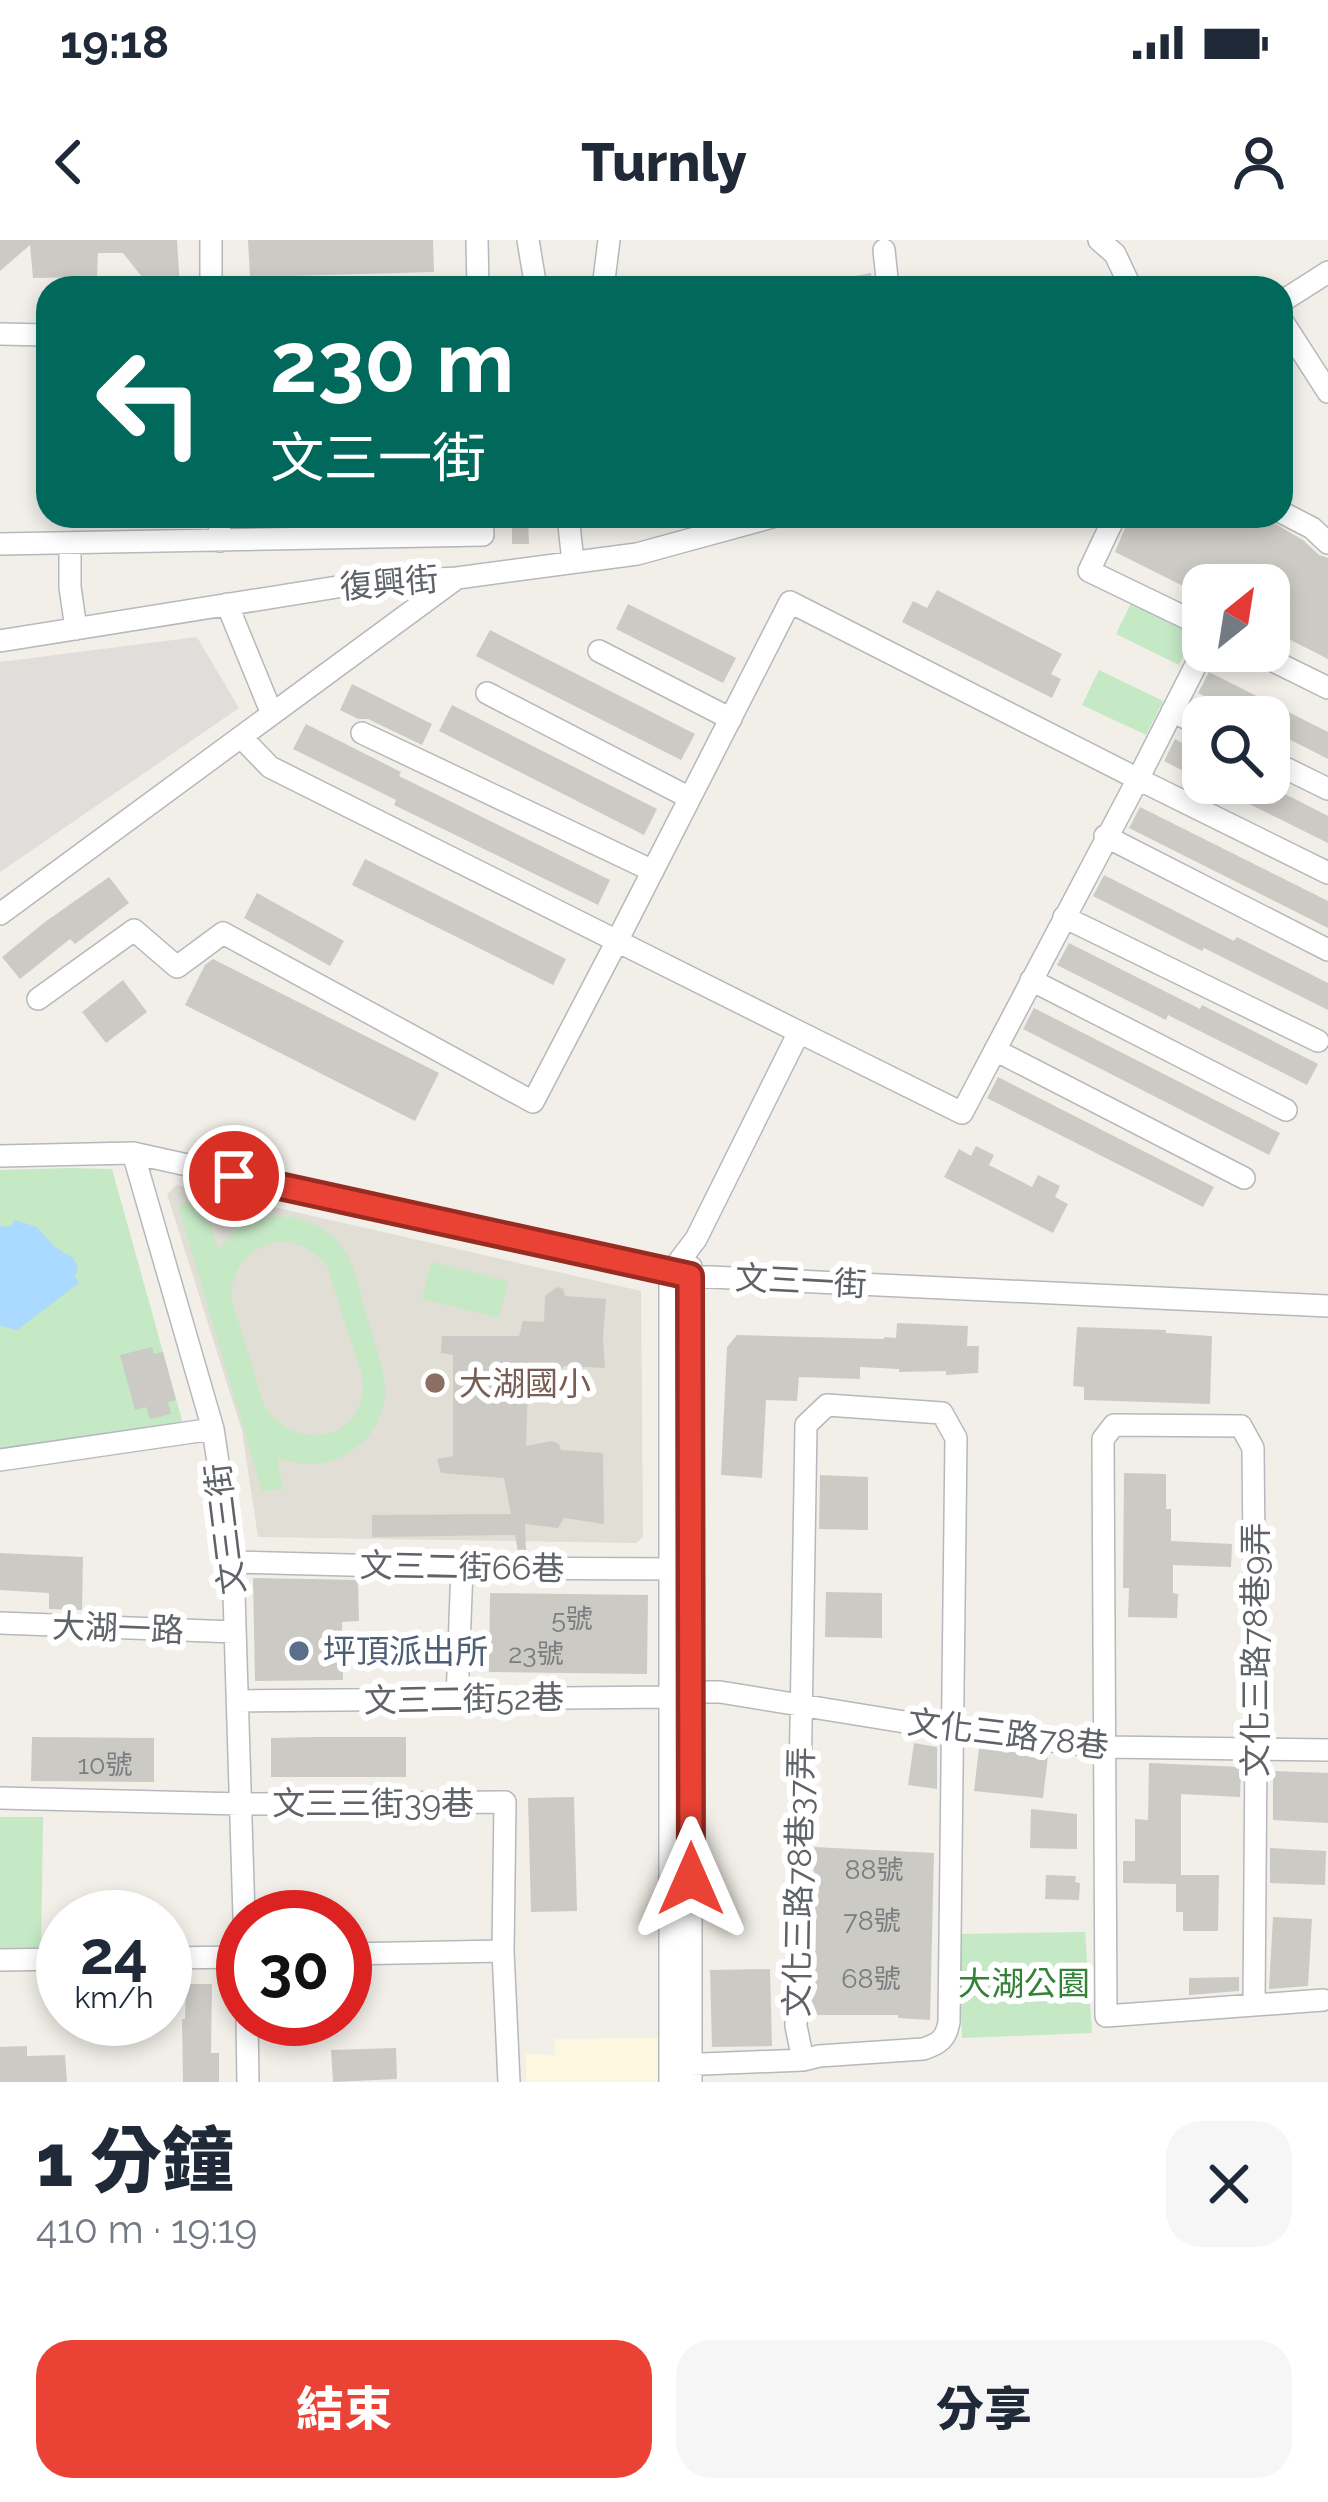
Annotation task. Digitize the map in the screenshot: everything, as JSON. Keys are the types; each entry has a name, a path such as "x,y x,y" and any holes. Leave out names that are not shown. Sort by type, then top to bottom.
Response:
{"street":[{"path":"211,240 211,276"},
{"path":"477,240 478,276"},
{"path":"528,240 534,276"},
{"path":"604,276 609,240"},
{"path":"1099,240 1115,254 1125,276"},
{"path":"884,250 887,276"},
{"path":"1293,294 1328,272"},
{"path":"0,334 36,334"},
{"path":"1293,338 1328,392"},
{"path":"1293,518 1328,543"},
{"path":"219,528 220,541"},
{"path":"0,544 483,535 483,528"},
{"path":"569,528 573,562"},
{"name":"復興街","path":"0,641 362,583 457,578 637,554 732,528"},
{"path":"1109,528 1089,571 1182,616"},
{"path":"70,544 76,629"},
{"path":"0,914 457,578"},
{"path":"38,999 134,929 177,968 223,933 532,1102 790,602 1328,873"},
{"path":"226,604 272,714"},
{"path":"599,651 730,718"},
{"path":"1290,669 1328,688"},
{"path":"241,737 270,767 962,1113 1192,672"},
{"path":"487,693 691,798"},
{"path":"1172,711 1182,716"},
{"path":"362,733 653,872"},
{"path":"1290,770 1328,789"},
{"path":"1105,836 1328,950"},
{"path":"1064,916 1318,1041"},
{"path":"1031,980 1286,1111"},
{"path":"799,1032 680,1275 681,2073 803,2060"},
{"path":"995,1050 1244,1178"},
{"name":"文三一街","path":"0,1156 133,1153 680,1275 1328,1306"},
{"name":"文三三街","path":"133,1153 213,1429 233,1562 243,1890"},
{"name":"文化三路78巷37弄","path":"827,1405 942,1413 956,1438 949,2022 938,2044 923,2050 803,2060 796,2026 802,1706 806,1425 827,1405"},
{"name":"文化三路78巷9弄","path":"1105,1747 1103,1439 1114,1424 1241,1426 1253,1448 1254,2005"},
{"path":"0,1460 213,1429"},
{"name":"文三二街66巷","path":"233,1562 680,1569"},
{"path":"457,1700 462,1568"},
{"name":"大湖一路","path":"0,1623 235,1632"},
{"name":"文化三路78巷","path":"680,1694 720,1692 953,1730 1105,1747 1328,1750"},
{"name":"文三二街52巷","path":"238,1701 680,1694"},
{"path":"1105,1747 1106,2016 1323,2000"},
{"name":"文三三街39巷","path":"0,1798 241,1804 505,1802 503,1951"},
{"path":"372,1953 503,1951 509,2082"},
{"path":"0,1960 36,1959"},
{"path":"247,2046 248,2082"}],"shaded area":[{"path":"197,637 239,708 0,872 0,662"},
{"name":"大湖國小","path":"177,1185 641,1291 643,1537 636,1543 258,1537 242,1431 167,1194"},
{"path":"661,2038 661,2082 526,2082 526,2054 554,2055 555,2039"}],"green space":[{"path":"1133,599 1182,623 1182,659 1179,665 1116,634"},
{"path":"1099,670 1163,701 1146,735 1082,705"},
{"path":"112,1169 185,1431 0,1453 0,1170"},
{"path":"202,1197 218,1249 252,1222 281,1216 323,1229 352,1266 381,1365 383,1407 370,1434 347,1454 304,1464 277,1458 283,1489 262,1491 178,1205","holes":["285,1241 309,1250 327,1266 362,1375 362,1397 355,1414 330,1433 295,1432 264,1406 231,1297 246,1258 262,1247"]},
{"path":"431,1262 508,1281 499,1318 422,1299"},
{"path":"0,1817 43,1817 36,1953 0,1951"},
{"name":"大湖公園","path":"1085,1932 1092,2033 962,2038 958,1934"}],"water":[{"path":"15,1220 37,1227 73,1258 79,1283 17,1330 0,1326 0,1226 10,1227"}],"building":[{"path":"0,240 177,240 179,276 141,276 123,253 98,253 97,276 33,278 30,245 0,271"},
{"path":"248,240 433,240 434,272 250,276"},
{"path":"512,528 528,528 529,544 512,544"},
{"path":"1125,528 1282,528 1328,558 1328,659 1290,640 1290,564 1182,564 1182,586 1115,552"},
{"path":"937,590 1062,654 1051,674 1061,679 1052,698 902,622 913,601 927,608"},
{"path":"628,604 736,658 723,683 616,629"},
{"path":"490,630 695,734 681,760 476,656"},
{"path":"1209,672 1257,696 1204,696 1198,693"},
{"path":"352,684 432,724 422,745 340,710"},
{"path":"452,705 657,809 644,835 439,731"},
{"path":"1290,713 1328,732 1328,759 1290,740"},
{"path":"306,724 401,772 399,776 610,880 598,905 394,805 396,800 293,749"},
{"path":"1175,739 1182,743 1182,770 1164,761"},
{"path":"1290,797 1297,800 1328,816 1328,843 1249,804 1290,804"},
{"path":"1140,807 1328,901 1328,928 1129,828"},
{"path":"365,859 566,959 553,985 352,885"},
{"path":"1104,875 1328,983 1328,1010 1093,896"},
{"path":"109,877 129,903 75,944 70,939 20,979 2,957"},
{"path":"257,893 344,941 330,966 244,918"},
{"path":"1069,943 1318,1064 1307,1085 1057,965"},
{"path":"213,959 439,1073 415,1121 185,1005 205,965"},
{"path":"123,980 147,1012 106,1043 82,1012"},
{"path":"1034,1008 1280,1133 1269,1155 1023,1029"},
{"path":"998,1077 1214,1187 1203,1207 987,1098"},
{"path":"976,1146 994,1155 989,1165 1032,1187 1038,1175 1060,1186 1055,1197 1068,1204 1053,1233 944,1177 959,1149 971,1156"},
{"path":"557,1287 565,1296 606,1299 605,1368 564,1366 555,1377 529,1362 526,1446 552,1441 561,1450 603,1453 604,1524 564,1518 558,1528 525,1524 526,1551 518,1552 515,1535 372,1537 372,1515 511,1514 504,1478 441,1473 437,1459 453,1456 453,1355 441,1353 442,1336 519,1336 523,1321 544,1322 545,1296"},
{"path":"897,1323 968,1326 967,1346 979,1346 978,1373 946,1375 946,1371 860,1367 860,1379 799,1377 797,1401 766,1400 762,1478 721,1475 727,1347 737,1335 884,1339 896,1338"},
{"path":"1077,1327 1212,1336 1210,1404 1084,1400 1084,1387 1073,1386"},
{"path":"152,1347 154,1354 163,1352 176,1400 168,1402 171,1414 150,1419 146,1407 135,1410 120,1355"},
{"path":"1124,1473 1166,1474 1171,1541 1232,1544 1231,1567 1173,1565 1177,1618 1128,1617 1129,1588 1123,1588"},
{"path":"820,1475 868,1477 868,1530 819,1529"},
{"path":"0,1553 83,1557 82,1610 49,1609 49,1593 0,1590"},
{"name":"坪頂派出所","path":"253,1578 358,1580 359,1621 342,1622 343,1680 255,1681"},
{"path":"826,1592 882,1593 882,1638 825,1637"},
{"path":"490,1593 648,1595 647,1674 489,1672"},
{"path":"32,1737 154,1738 154,1782 31,1781"},
{"path":"406,1737 406,1777 271,1777 271,1738"},
{"path":"914,1743 937,1747 937,1789 908,1785"},
{"path":"979,1748 1048,1756 1043,1798 974,1791"},
{"path":"1149,1763 1241,1767 1240,1797 1181,1794 1181,1875 1219,1875 1218,1931 1183,1931 1183,1912 1176,1912 1176,1884 1123,1883 1123,1861 1135,1861 1135,1819 1148,1820"},
{"path":"1273,1771 1328,1773 1328,1823 1273,1820"},
{"path":"574,1797 577,1911 531,1912 528,1798"},
{"path":"1031,1809 1077,1814 1077,1849 1030,1848"},
{"path":"814,1847 934,1853 930,2020 898,2015 811,2015"},
{"path":"1270,1848 1326,1851 1325,1885 1270,1883"},
{"path":"1046,1875 1076,1876 1079,1900 1045,1899"},
{"path":"1273,1917 1312,1919 1308,1986 1269,1989"},
{"path":"770,1969 772,2046 712,2047 710,1970"},
{"path":"1239,1977 1239,1991 1189,1995 1189,1978"},
{"path":"192,1984 212,1984 211,2053 219,2053 219,2082 183,2082 182,2046 192,2046"},
{"path":"27,2046 27,2056 65,2055 67,2082 0,2082 0,2047"},
{"path":"396,2048 397,2079 333,2082 331,2050"}],"place":[{"name":"大湖國小","path":"435,1383"},
{"name":"坪頂派出所","path":"299,1651"}],"route":[{"path":"234,1176 690,1276 691,1879"}]}
